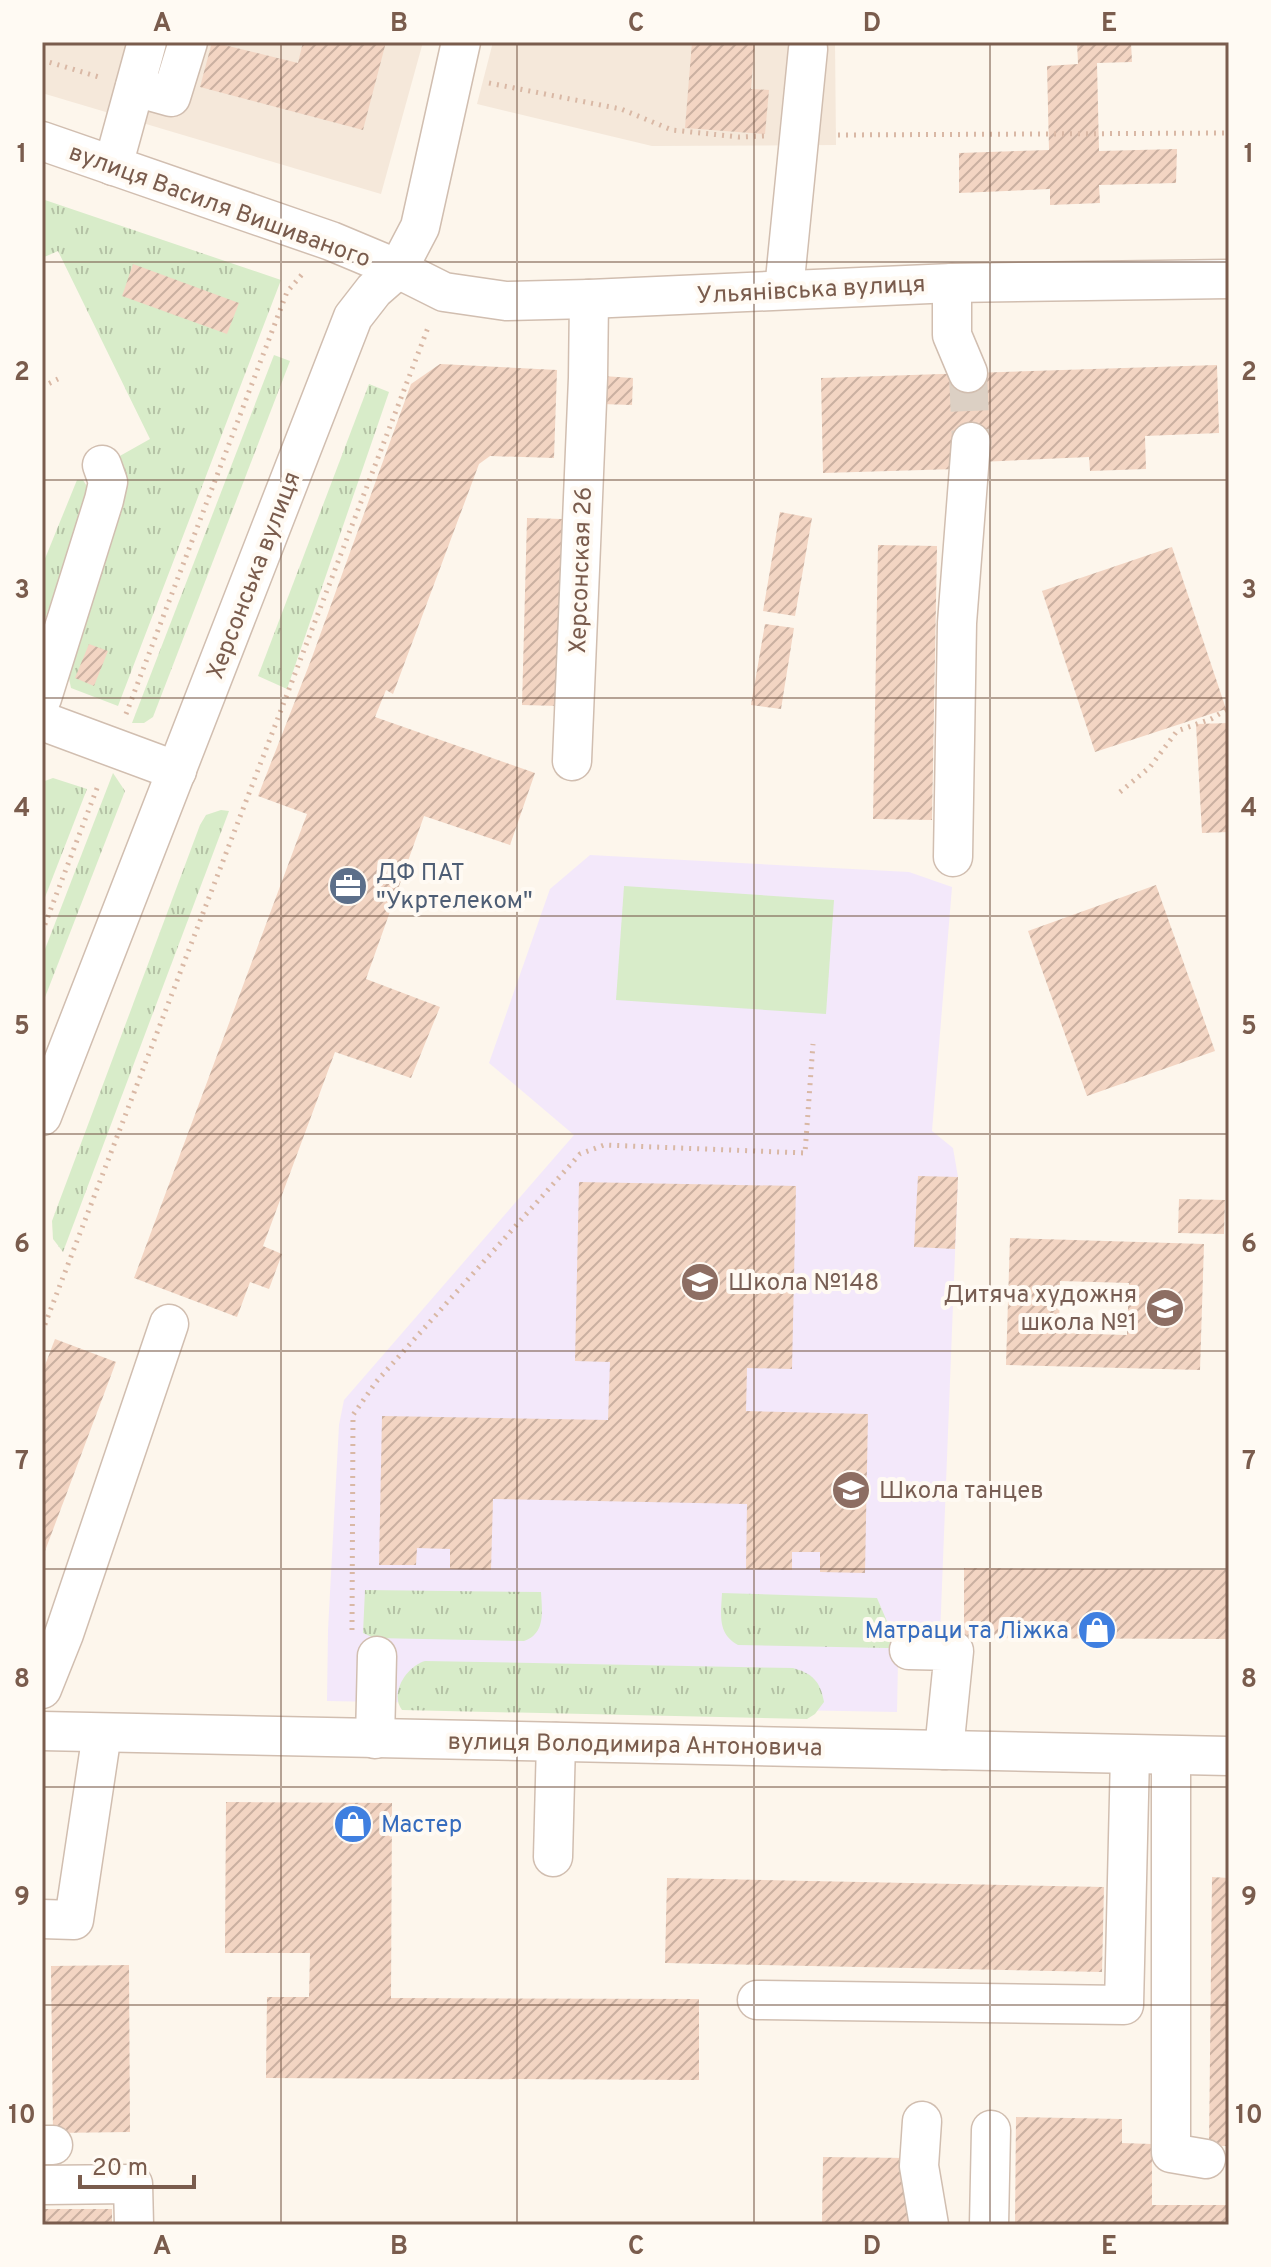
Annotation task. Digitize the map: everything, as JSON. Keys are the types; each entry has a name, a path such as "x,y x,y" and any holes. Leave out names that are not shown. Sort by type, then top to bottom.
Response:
{"street":[{"path":"113,166 147,42"},
{"path":"135,87 171,97 188,42"},
{"name":"Херсонська вулиця","path":"42,1116 353,317 374,290 398,269 420,227 461,42"},
{"path":"784,290 808,49"},
{"name":"вулиця Василя Вишиваного","path":"42,141 331,241 398,269"},
{"name":"Ульянівська вулиця","path":"398,269 444,292 506,301 952,283 1229,279"},
{"path":"952,283 952,335 968,373"},
{"name":"Херсонская 26","path":"572,748 589,299"},
{"path":"953,857 956,665 971,442"},
{"path":"42,698 104,500 108,482 102,465"},
{"path":"42,721 177,771"},
{"path":"42,1689 64,1634 169,1324"},
{"path":"364,1650 375,1739"},
{"path":"909,1650 954,1651 944,1750"},
{"name":"вулиця Володимира Антоновича","path":"42,1731 1229,1756"},
{"path":"42,1919 74,1920 102,1733"},
{"path":"553,1857 556,1742"},
{"path":"757,2000 1124,2005 1130,1755"},
{"path":"1171,1757 1171,2153 1206,2159"},
{"path":"922,2121 919,2166 929,2225"},
{"path":"989,2225 991,2130"},
{"path":"42,2185 133,2184 134,2225"}],"path":[{"path":"42,60 81,72"},
{"path":"42,932 287,292 331,241"},
{"path":"42,1332 407,375 444,292"},
{"path":"42,387 58,379"},
{"path":"1120,792 1150,767 1177,731 1211,719 1229,708"},
{"path":"364,1650 353,1415 376,1382 580,1154 604,1145 805,1153 813,1044"}],"shaded area":[{"path":"42,42 423,42 381,194 42,93"},
{"path":"493,42 835,42 836,145 652,146 477,104"},
{"name":"Школа №148","path":"590,855 909,872 952,887 932,1131 953,1148 958,1177 939,1662 898,1662 897,1712 327,1701 339,1425 344,1400 574,1135 489,1063 550,889"}],"green space":[{"path":"42,199 281,280 118,706 71,688 67,669 125,486 125,473 118,457 150,439 58,251 42,258"},
{"path":"274,355 290,361 153,717 144,723 132,723"},
{"path":"369,384 389,392 287,689 258,676"},
{"path":"77,480 83,480 88,488 87,503 42,627 42,566"},
{"path":"113,773 125,791 42,1005 42,957"},
{"path":"53,778 87,789 42,905 42,782"},
{"path":"229,811 63,1252 53,1239 52,1221 200,825 206,815"},
{"path":"624,886 834,900 826,1014 616,1000"},
{"path":"365,1590 541,1592 541,1621 536,1633 524,1641 374,1638 363,1633"},
{"path":"722,1593 877,1598 895,1640 891,1648 738,1645 723,1629"},
{"path":"425,1661 793,1668 814,1679 824,1702 807,1719 402,1710 398,1696 402,1681 412,1668"}],"building":[{"path":"212,42 298,63 303,42 386,42 363,130 200,87"},
{"path":"692,42 755,42 751,89 769,90 765,134 685,128"},
{"path":"1077,42 1131,42 1132,62 1097,63 1099,151 1177,149 1176,183 1099,185 1100,203 1050,205 1050,189 959,193 959,153 1049,150 1047,66 1078,64"},
{"path":"133,264 239,303 227,334 122,296"},
{"path":"440,364 557,370 554,458 490,456 479,464 393,694 386,690 375,717 535,773 510,845 424,816 366,979 440,1007 411,1078 335,1052 263,1246 282,1254 269,1289 250,1282 237,1317 134,1278 307,814 258,796 411,384"},
{"path":"1217,365 1219,433 1145,436 1146,469 1090,471 1089,457 980,462 957,469 823,473 821,378"},
{"path":"603,376 633,378 632,405 601,404"},
{"path":"780,512 812,518 795,616 763,611"},
{"path":"527,518 563,519 559,706 522,705"},
{"path":"878,545 937,546 932,820 873,819"},
{"path":"1172,547 1226,709 1095,752 1042,591"},
{"path":"765,624 794,628 781,709 751,705"},
{"path":"89,644 108,651 94,686 75,678"},
{"path":"1229,723 1229,832 1202,833 1196,724"},
{"path":"1156,885 1215,1051 1087,1096 1028,931"},
{"path":"918,1176 958,1177 955,1249 914,1247"},
{"path":"579,1182 796,1186 792,1369 747,1368 746,1411 868,1414 865,1573 820,1572 820,1552 792,1552 792,1570 746,1569 747,1504 493,1499 491,1570 450,1569 450,1549 417,1548 416,1565 379,1565 382,1416 608,1420 610,1362 575,1361"},
{"path":"1179,1199 1225,1200 1224,1234 1178,1233"},
{"name":"Дитяча художня школа №1","path":"1010,1238 1204,1244 1200,1370 1006,1365","holes":["1060,1281 1129,1283 1127,1335 1059,1333"]},
{"path":"55,1339 116,1362 42,1559 42,1373"},
{"path":"964,1568 1229,1570 1229,1639 964,1638"},
{"path":"226,1802 392,1803 391,1998 699,1999 699,2080 266,2078 267,1997 309,1997 310,1953 225,1953"},
{"path":"1212,1877 1229,1878 1229,2146 1209,2146"},
{"path":"667,1878 1104,1887 1102,1972 665,1963"},
{"path":"129,1965 130,2132 53,2133 51,1966"},
{"path":"1016,2117 1122,2119 1122,2143 1152,2144 1152,2205 1229,2205 1229,2225 1015,2225"},
{"path":"823,2157 909,2158 908,2225 822,2225"},
{"path":"42,2209 112,2209 112,2225 42,2225"}],"tunnel":[{"path":"968,373 971,442"}],"place":[{"name":"ДФ ПАТ \"Укртелеком\"","path":"348,886"},
{"name":"Школа №148","path":"700,1282"},
{"name":"Дитяча художня школа №1","path":"1165,1308"},
{"name":"Школа танцев","path":"851,1490"},
{"name":"Матраци та Ліжка","path":"1097,1630"},
{"name":"Мастер","path":"353,1824"}]}
